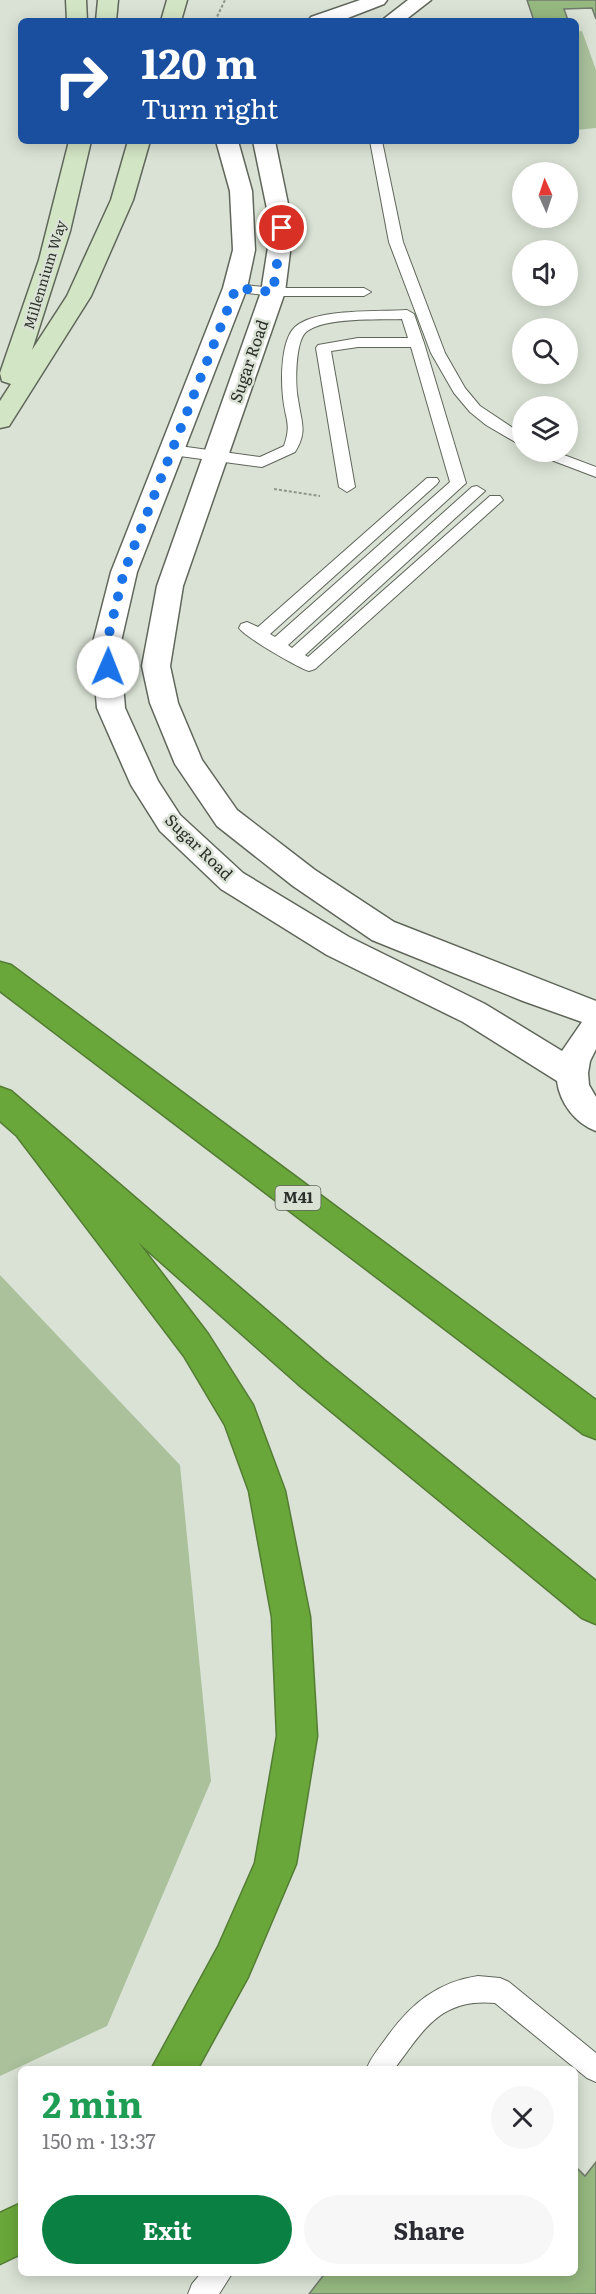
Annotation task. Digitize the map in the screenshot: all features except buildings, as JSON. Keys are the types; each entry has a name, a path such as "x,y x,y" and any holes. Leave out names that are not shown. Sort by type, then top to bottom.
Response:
{"highway":[{"name":"M41","path":"0,974 596,1422"},
{"path":"0,1101 311,1372 596,1605"},
{"path":"28,1125 196,1345 240,1417 267,1491 291,1617 297,1736 275,1864 233,1962 175,2066"},
{"path":"0,2241 18,2228"}],"street":[{"path":"76,0 77,18"},
{"path":"106,18 108,0"},
{"path":"172,18 177,0"},
{"path":"328,18 377,0"},
{"path":"395,18 421,0"},
{"name":"Millennium Way","path":"0,406 42,292 64,213 79,144"},
{"path":"0,420 79,296 122,200 137,144"},
{"name":"Sugar Road","path":"227,144 241,191 244,250 236,288 124,572 106,646 111,708 145,785 170,823 232,881 338,946 474,1013 571,1072"},
{"name":"Sugar Road","path":"265,144 282,228 273,292 170,586 156,666 164,703 189,764 227,818 304,878 383,931 534,992 596,1014"},
{"path":"596,1028 582,1040 574,1056 571,1072 575,1090 589,1112 596,1117"}],"lane":[{"path":"377,144 396,242 438,353 459,390 476,409 491,422 512,435"},
{"path":"236,288 273,292 364,292"},
{"path":"172,450 262,462 290,449 297,430 290,398 291,347 300,330 320,320 406,314 417,343 458,483 276,646"},
{"path":"347,487 323,348 340,343 417,343"},
{"path":"570,462 596,472"},
{"path":"432,481 252,632 309,665 495,500"},
{"path":"293,656 477,491"},
{"path":"382,2066 421,2014 437,2000 464,1990 484,1988 500,1991 596,2069"},
{"path":"202,2294 217,2276"}],"path":[{"path":"216,18 225,0"}],"green space":[{"path":"582,31 596,70 596,128 579,130 579,32"},
{"path":"0,1275 180,1465 211,1781 107,2026 0,2076"}],"route":[{"path":"108,667 106,646 124,572 236,288 273,292 282,228"}]}
